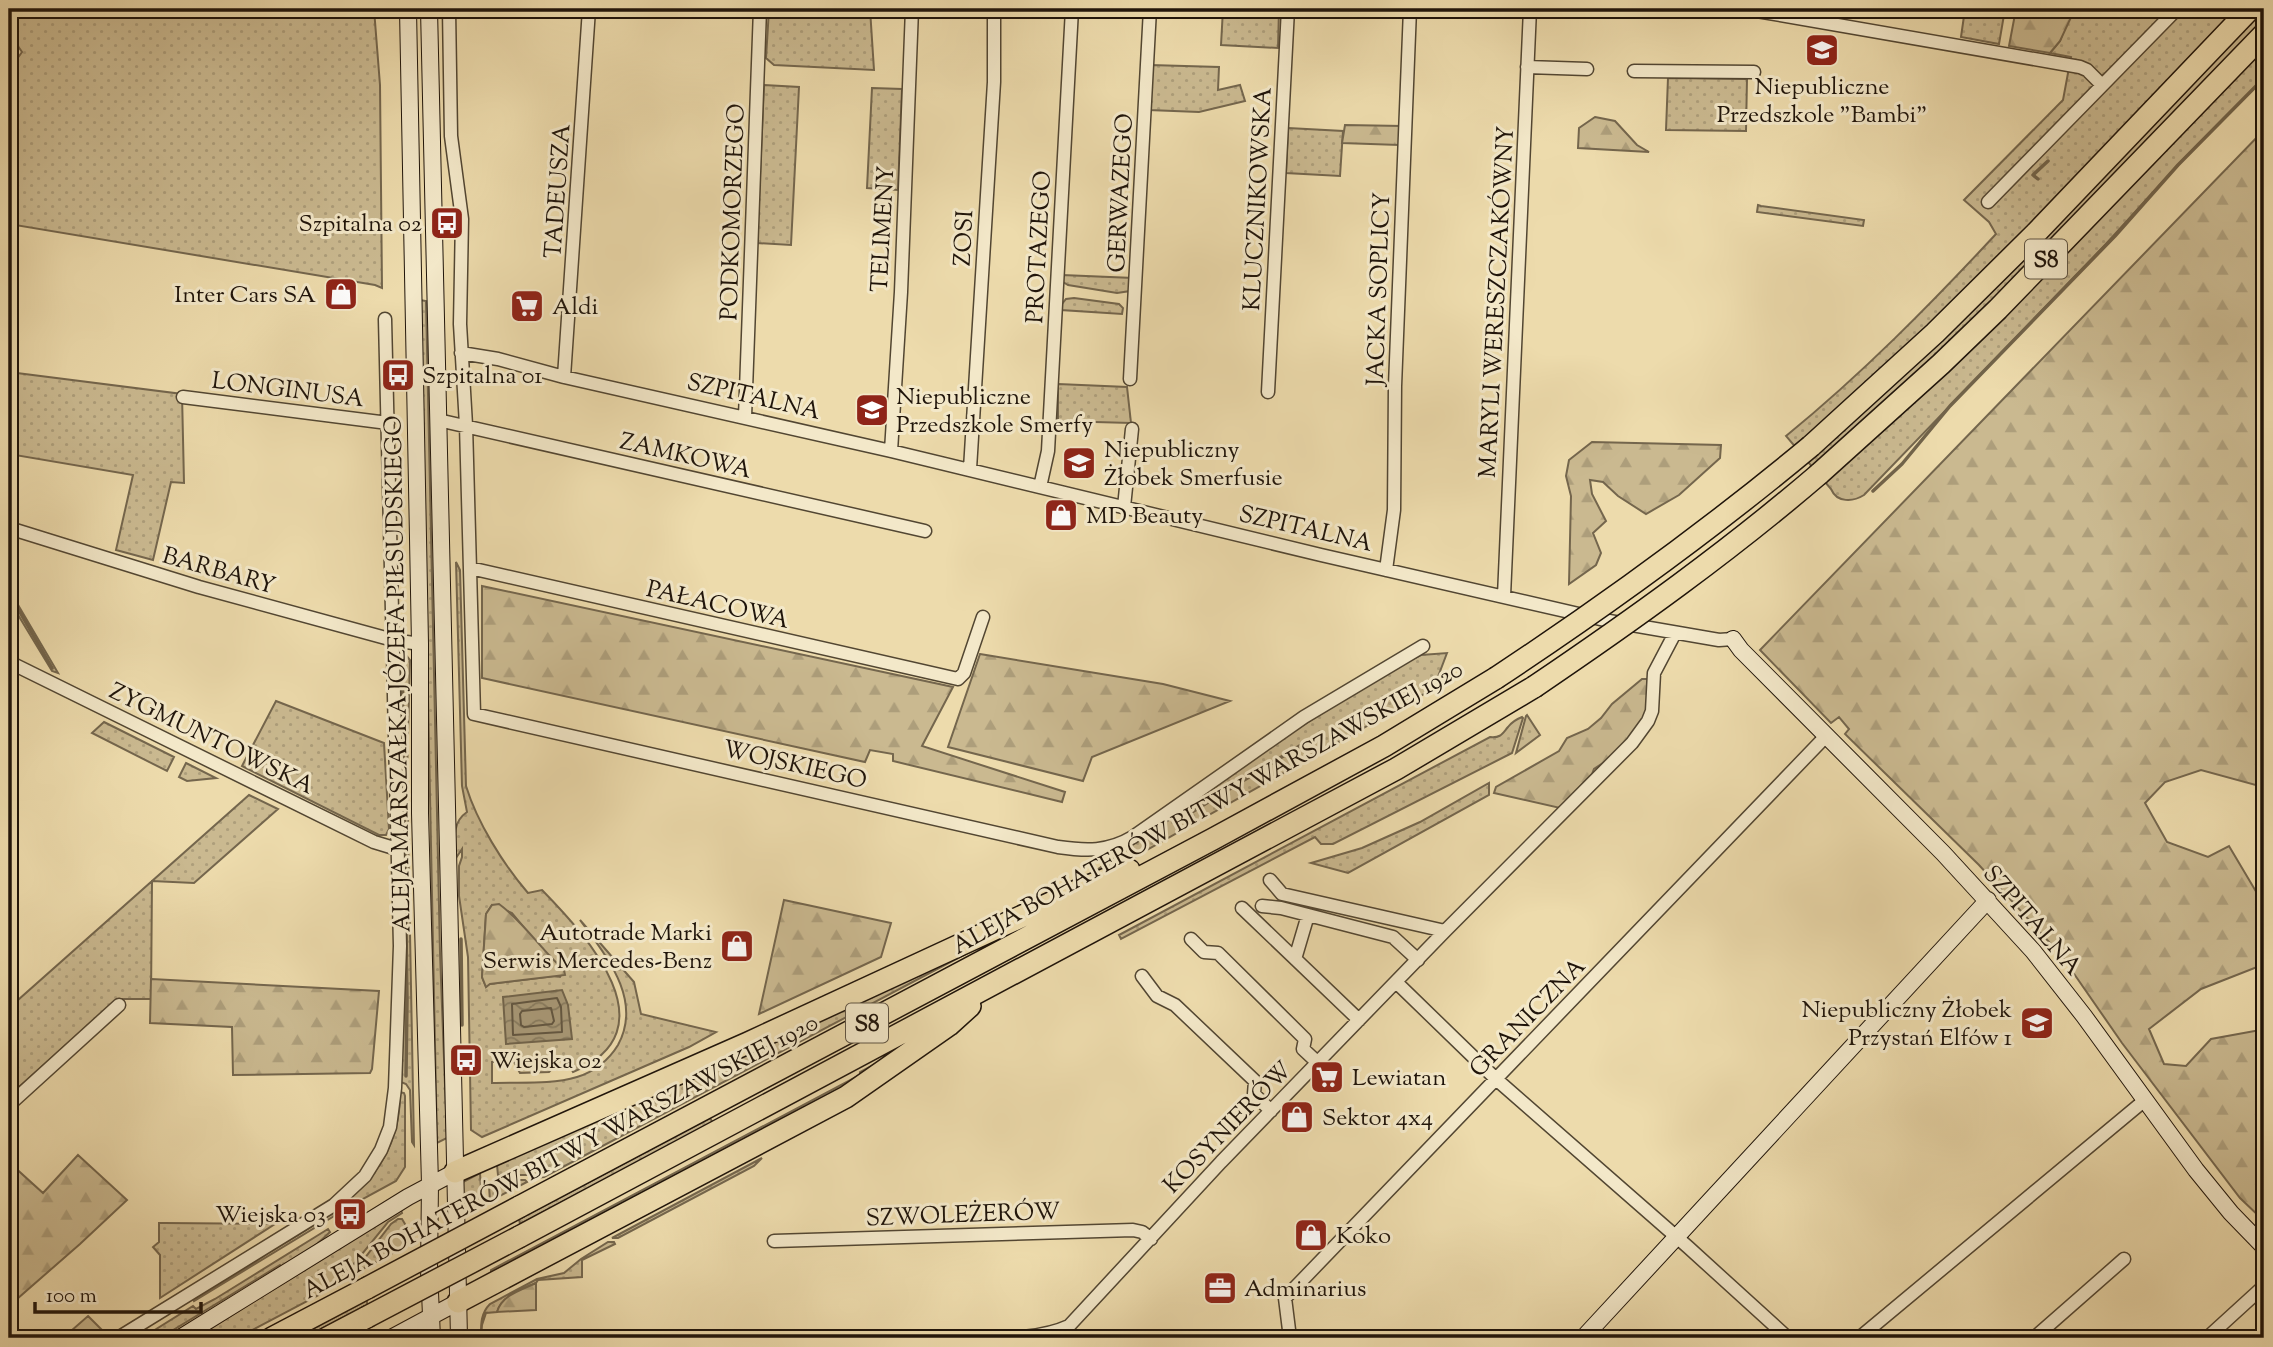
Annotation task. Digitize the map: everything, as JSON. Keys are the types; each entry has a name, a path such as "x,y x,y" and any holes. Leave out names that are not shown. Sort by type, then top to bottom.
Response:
{"highway":[{"name":"ALEJA BOHATERÓW BITWY WARSZAWSKIEJ 1920","path":"272,1338 1213,839 1384,746 1496,678 1665,561 1811,446 1934,333 2036,233 2250,9"},
{"name":"S8","path":"327,1338 1396,769 1534,687 1682,585 1747,535 1941,365 2264,34"},
{"path":"455,1172 748,1043 1081,889 1213,839"},
{"path":"458,1302 846,1097 949,1025 992,986"}],"main road":[{"name":"ALEJA MARSZAŁKA JÓZEFA PIŁSUDSKIEGO","path":"408,9 420,644 420,813 432,1338"},
{"name":"ALEJA MARSZAŁKA JÓZEFA PIŁSUDSKIEGO","path":"429,9 459,1338"},
{"name":"SZPITALNA","path":"1736,643 1988,900 2060,984 2214,1193 2264,1247"},
{"path":"1583,1338 1988,900"},
{"name":"ALEJA BOHATERÓW BITWY WARSZAWSKIEJ 1920","path":"180,1338 430,1184 455,1172"},
{"path":"391,1338 458,1302"}],"street":[{"path":"449,9 451,136 462,219 461,353 470,568"},
{"name":"TADEUSZA","path":"564,377 589,9"},
{"name":"PODKOMORZEGO","path":"745,417 760,9"},
{"name":"TELIMENY","path":"891,451 912,9"},
{"name":"ZOSI","path":"970,469 993,82 994,9"},
{"name":"PROTAZEGO","path":"1040,487 1048,451 1072,9"},
{"name":"GERWAZEGO","path":"1130,379 1150,9"},
{"name":"KLUCZNIKOWSKA","path":"1268,392 1288,9"},
{"name":"JACKA SOPLICY","path":"1386,570 1394,510 1395,386 1410,9"},
{"name":"MARYLI WERESZCZAKÓWNY","path":"1504,596 1530,9"},
{"path":"1988,202 2177,9"},
{"path":"1757,11 2080,67 2087,70 2102,85"},
{"path":"1527,67 1587,69"},
{"path":"1634,71 1754,72"},
{"name":"ALEJA MARSZAŁKA JÓZEFA PIŁSUDSKIEGO","path":"118,1338 334,1205 358,1184 377,1158 390,1127 395,1098 400,946 386,319"},
{"name":"SZPITALNA","path":"461,353 498,359 564,377 970,469 1609,621 1736,643"},
{"name":"LONGINUSA","path":"183,397 388,423"},
{"name":"ZAMKOWA","path":"438,420 925,531"},
{"path":"1124,507 1132,429"},
{"name":"BARBARY","path":"9,528 200,587 393,640 420,644"},
{"name":"PAŁACOWA","path":"470,568 958,679 964,673 983,617"},
{"name":"WOJSKIEGO","path":"470,568 474,714 1058,847 1091,851 1107,849 1140,832 1304,717 1423,646"},
{"name":"KOSYNIERÓW","path":"960,1338 1038,1335 1056,1332 1069,1326 1178,1207 1640,733 1651,711 1654,673 1675,633"},
{"name":"ZYGMUNTOWSKA","path":"9,662 370,841 397,849"},
{"name":"GRANICZNA","path":"1290,1338 1285,1298 1827,735"},
{"path":"1270,880 1282,894 1445,931"},
{"path":"1262,906 1393,937 1418,960"},
{"path":"1242,908 1359,1020"},
{"path":"1295,959 1308,915"},
{"path":"1191,939 1204,952 1218,953 1305,1039 1303,1049 1318,1063"},
{"path":"1142,976 1157,996 1175,1005 1255,1081 1254,1094 1271,1111"},
{"path":"1396,982 1496,1079 1788,1338"},
{"path":"9,1105 119,1005"},
{"path":"1859,1338 2145,1100"},
{"name":"SZWOLEŻERÓW","path":"774,1241 1133,1230 1142,1232 1151,1239"},
{"path":"2034,1338 2123,1259"},
{"path":"2207,1338 2264,1286"}],"green space":[{"path":"9,9 374,9 380,85 382,288 9,224 9,70 22,52 9,33"},
{"path":"769,9 870,9 874,70 774,65 766,58"},
{"path":"1223,9 1279,9 1278,48 1221,45"},
{"path":"1965,9 2005,9 1999,44 1961,37"},
{"path":"2016,9 2114,9 2099,14 2072,15 2060,41 2050,53 2009,46"},
{"path":"2114,9 2264,9 2264,78 1864,495 1850,500 1837,497 1786,436 1895,338 1996,234 1989,222 1964,200 2063,100 2071,57 2050,53 2060,41 2069,17"},
{"path":"1150,65 1219,67 1218,90 1240,85 1245,101 1199,112 1149,110"},
{"path":"1668,78 1747,79 1746,131 1666,130"},
{"path":"764,85 799,87 791,245 757,243"},
{"path":"872,88 902,89 898,190 867,188"},
{"path":"1595,117 1615,121 1637,145 1649,152 1578,148 1579,128"},
{"path":"1345,125 1402,126 1399,145 1342,143"},
{"path":"1288,128 1343,131 1340,176 1286,173"},
{"path":"2264,130 2264,801 2256,785 2201,770 2165,782 2145,803 2167,842 2208,857 2229,846 2264,905 2264,980 2257,967 2201,989 2149,1029 2164,1064 2186,1066 2211,1039 2264,1031 2264,1221 2240,1198 2122,1043 2061,955 1979,865 1845,734 1849,729 1839,717 1831,723 1760,650"},
{"path":"1758,205 1864,220 1863,226 1757,212"},
{"path":"1062,275 1133,278 1130,291 1117,293 1068,285 1063,282"},
{"path":"1066,299 1119,304 1123,308 1122,314 1061,310"},
{"path":"420,300 426,301 440,953 447,1138 437,1143"},
{"path":"9,372 182,394 184,483 171,482 153,560 116,550 133,475 9,454"},
{"path":"1058,384 1127,387 1131,423 1058,421"},
{"path":"1592,442 1721,445 1720,458 1679,495 1646,514 1618,496 1603,482 1590,480 1592,494 1606,521 1593,533 1601,553 1596,565 1569,584 1571,496 1566,476 1569,460"},
{"path":"456,562 460,570 466,786 471,800 500,856 519,882 528,893 542,890 580,932 598,957 612,982 619,1008 617,1032 602,1054 573,1072 569,1064 560,1060 549,1072 520,1073 514,1062 492,1062 492,1083 546,1082 577,1077 600,1065 618,1045 625,1028 624,995 610,963 580,920 634,982 641,1014 716,1032 689,1047 482,1137 471,1130 468,957 459,896 462,849 456,858 455,838 458,821 467,812 462,786","holes":["492,905 512,913 549,958 564,970 560,977 489,984 486,987 482,977 486,914"]},
{"path":"482,586 953,687 922,746 1065,792 1062,802 893,761 893,754 870,750 865,762 482,678"},
{"path":"9,590 58,673 52,671 9,600"},
{"path":"1447,653 1436,682 1438,686 1136,856 1084,879 1292,732 1400,665 1421,655"},
{"path":"405,654 410,660 407,775 414,1145 410,1090 401,1082 399,657"},
{"path":"980,654 1163,684 1230,701 1092,757 1083,781 948,747"},
{"path":"1642,679 1650,679 1645,716 1636,731 1606,761 1594,769 1560,808 1494,793 1496,787 1559,751 1567,738 1588,729"},
{"path":"276,701 384,743 389,829 386,835 379,835 242,766"},
{"path":"1526,716 1540,735 1516,753"},
{"path":"1522,717 1512,753 1333,844 1321,844 1315,837 1121,939 1119,935 1490,737 1503,734 1512,723"},
{"path":"104,722 174,757 167,771 92,733"},
{"path":"186,763 216,778 187,781 179,777"},
{"path":"1489,783 1489,795 1348,873 1311,863 1362,848 1420,822"},
{"path":"249,795 278,809 194,883 152,881"},
{"path":"152,881 151,999 117,999 9,1096 9,1008"},
{"path":"784,900 891,923 881,957 759,1014"},
{"path":"499,904 564,970 565,975 490,984 486,987 482,977 486,914 492,905"},
{"path":"1011,930 544,1177 498,1175 497,1165"},
{"path":"151,979 379,991 372,1069 370,1073 233,1075 232,1027 150,1023"},
{"path":"894,1054 865,1076 491,1278 491,1270 860,1075 860,1072"},
{"path":"400,1092 405,1096 405,1167 396,1181 194,1301 193,1299 223,1283 318,1222 360,1189 389,1148 397,1122"},
{"path":"710,1118 713,1123 520,1224 519,1219"},
{"path":"78,1155 127,1200 9,1306 9,1168 12,1165 43,1193"},
{"path":"762,1158 754,1166 618,1238 612,1238"},
{"path":"480,1173 482,1205 463,1216 463,1182"},
{"path":"494,1180 527,1182 490,1201 489,1186"},
{"path":"401,1210 402,1213 388,1222 353,1265 353,1277 237,1338 195,1338"},
{"path":"402,1219 405,1224 406,1246 361,1270 358,1267 391,1224"},
{"path":"159,1223 275,1224 160,1298 160,1255 153,1247 159,1242"},
{"path":"328,1229 330,1232 315,1246 282,1267 280,1265 160,1338 142,1338 193,1306 196,1309 215,1299"},
{"path":"608,1242 615,1244 582,1260 582,1277 538,1280 508,1297 497,1312 486,1313 481,1338 481,1325 483,1316 490,1304 537,1279 564,1273 581,1259"},
{"path":"536,1283 536,1310 497,1312 508,1297"},
{"path":"367,1300 367,1305 304,1338 295,1338"},
{"path":"88,1316 106,1334 98,1338 63,1338"}],"water":[{"path":"562,990 568,1005 572,1039 506,1044 503,997"}],"waterway":[{"path":"1873,491 1902,464 1950,406 2115,236 2178,165 2264,78"},
{"path":"2038,179 2033,175 2048,161"},
{"path":"9,593 52,668"},
{"path":"402,662 406,1076"},
{"path":"1187,815 1316,736 1317,739"},
{"path":"461,939 462,1025"}],"place":[{"name":"Niepubliczne Przedszkole \"Bambi\"","path":"1822,50"},
{"name":"Szpitalna 02","path":"447,223"},
{"name":"Inter Cars SA","path":"341,294"},
{"name":"Aldi","path":"527,306"},
{"name":"Szpitalna 01","path":"398,375"},
{"name":"Niepubliczne Przedszkole Smerfy","path":"872,410"},
{"name":"Niepubliczny Żłobek Smerfusie","path":"1079,463"},
{"name":"MD Beauty","path":"1061,515"},
{"name":"Autotrade Marki Serwis Mercedes-Benz","path":"737,946"},
{"name":"Niepubliczny Żłobek Przystań Elfów 1","path":"2037,1023"},
{"name":"Wiejska 02","path":"466,1060"},
{"name":"Lewiatan","path":"1327,1077"},
{"name":"Sektor 4x4","path":"1297,1117"},
{"name":"Wiejska 03","path":"350,1214"},
{"name":"Koko","path":"1311,1235"},
{"name":"Adminarius","path":"1220,1288"}]}
